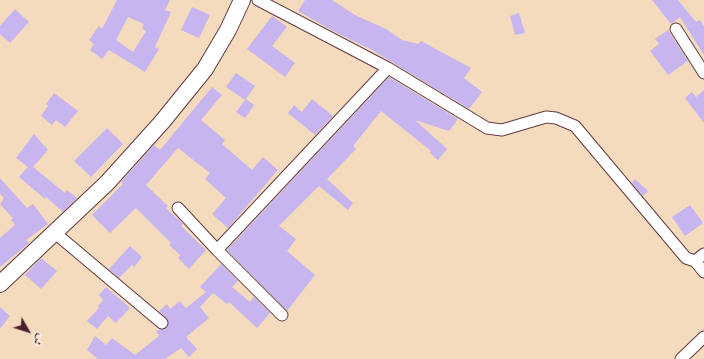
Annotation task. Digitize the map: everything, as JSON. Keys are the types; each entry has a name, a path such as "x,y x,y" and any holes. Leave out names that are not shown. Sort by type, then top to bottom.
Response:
{"street":[{"path":"0,284 107,183 162,122 205,69 228,30 242,0"},
{"path":"258,0 388,68 482,126 492,130 502,130 546,117 566,120 575,126 686,258 699,257 704,272"},
{"path":"676,28 704,73"},
{"path":"217,250 388,68"},
{"path":"178,208 217,250 282,315"},
{"path":"55,233 162,323"},
{"path":"681,359 704,337"}],"building":[{"path":"117,0 170,0 165,10 171,12 155,47 159,49 145,72 109,50 102,59 90,50 94,44 89,40 99,26 102,29","holes":["128,17 144,24 142,29 146,31 133,52 116,40"]},
{"path":"305,0 332,0 355,15 386,29 402,40 418,44 421,41 471,68 464,78 482,92 469,109 372,50 335,32 298,11"},
{"path":"652,0 678,0 696,22 700,20 704,26 704,55 680,17 671,24"},
{"path":"192,7 210,15 199,38 181,30"},
{"path":"15,9 29,22 10,43 0,34 0,26"},
{"path":"519,13 525,33 515,35 510,16"},
{"path":"272,16 287,27 272,46 295,63 285,77 247,49"},
{"path":"668,30 688,61 668,75 650,51 659,44 655,39"},
{"path":"236,73 255,86 246,99 254,105 245,118 236,112 245,100 226,87"},
{"path":"389,77 458,119 449,131 415,120 447,149 438,160 430,153 431,151 381,111 353,146 356,149 327,179 353,203 348,210 319,186 279,226 296,239 287,251 315,275 287,311 227,250"},
{"path":"212,87 222,95 201,120 225,140 222,144 252,170 263,157 278,170 228,228 212,214 226,198 205,179 210,173 178,148 146,185 168,206 166,208 183,224 181,226 206,250 189,269 178,258 180,255 169,245 171,243 136,208 110,233 92,215 123,184 121,182 154,145 160,150"},
{"path":"704,90 704,123 685,98 692,92 696,97"},
{"path":"54,93 78,111 65,127 56,120 52,125 41,116 48,106 46,104"},
{"path":"312,99 333,116 315,135 288,113 294,105 302,112"},
{"path":"107,128 123,144 91,177 74,161"},
{"path":"34,134 48,150 33,167 65,193 67,190 77,198 63,212 19,177 28,167 16,158"},
{"path":"0,178 27,208 33,204 48,224 26,240 29,243 0,267 0,238 15,225 11,220 13,218 0,204 4,198 0,194"},
{"path":"635,179 648,191 643,196 632,183"},
{"path":"690,205 703,223 685,236 672,217"},
{"path":"130,246 142,257 134,267 132,265 119,278 109,269"},
{"path":"41,258 57,271 41,289 25,275"},
{"path":"221,264 238,281 232,287 250,302 254,297 270,313 257,328 229,302 227,304 213,293 200,307 209,318 186,337 197,349 189,357 181,348 165,359 98,359 87,350 95,336 106,345 112,338 135,355 159,336 156,331 168,327 168,320 159,311 167,304 170,309 180,301 186,308 206,292 200,287"},
{"path":"106,287 130,308 116,323 108,316 97,329 87,321 99,308 98,306 103,300 99,295"},
{"path":"0,307 10,316 0,329"}]}
